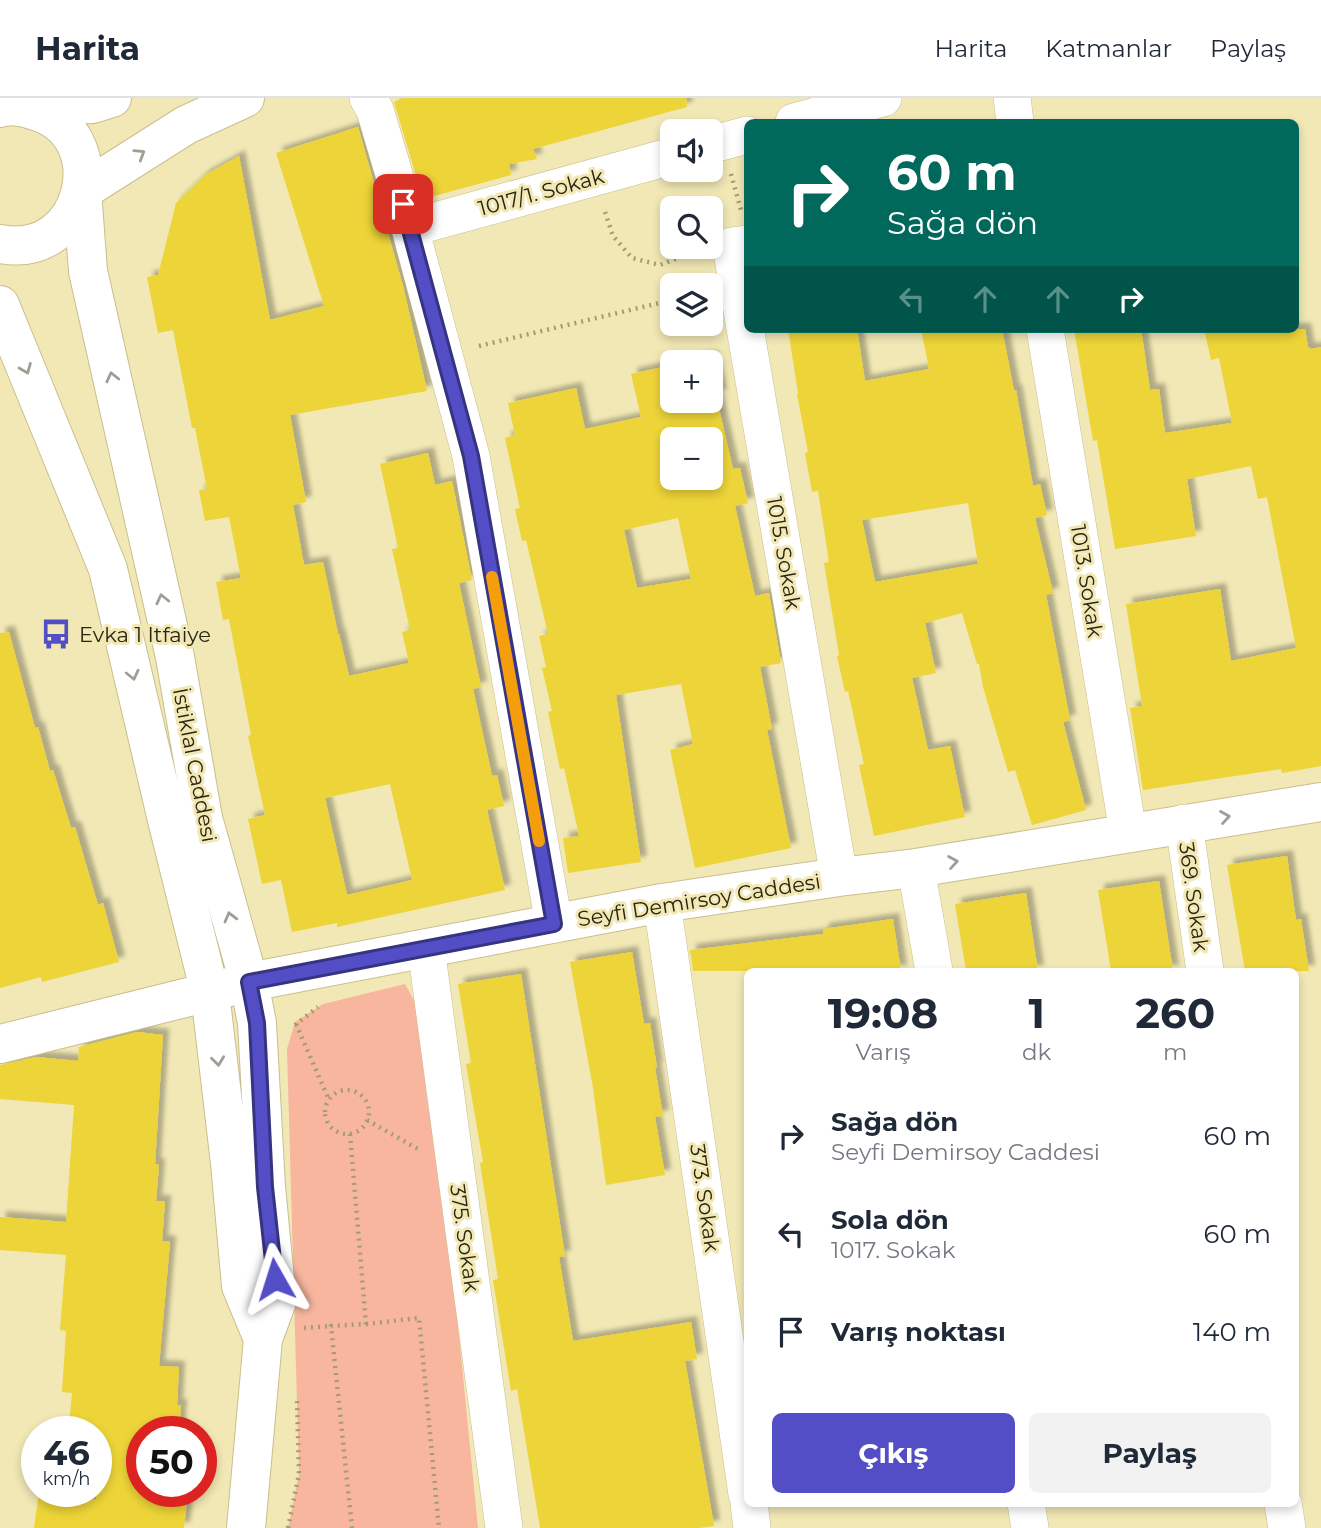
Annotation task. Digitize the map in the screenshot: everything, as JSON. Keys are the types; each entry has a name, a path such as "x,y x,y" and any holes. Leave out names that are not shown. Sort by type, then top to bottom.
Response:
{"main road":[{"path":"1,107 93,104 112,98"},
{"path":"0,244 13,247 37,242 58,231 74,213 82,191 186,125 245,98"},
{"name":"İstiklal Caddesi","path":"1,107 28,108 44,113 62,126 76,144 83,167 82,191 88,271 175,657 203,818 249,982 257,1023 265,1187 279,1334 246,1528"},
{"name":"İstiklal Caddesi","path":"0,306 108,569 166,820 210,993 241,1286 279,1334"},
{"name":"Seyfi Demirsoy Caddesi","path":"0,1044 249,982 662,903 916,868 1321,802"}],"street":[{"path":"368,98 375,110 410,228 471,456 554,924"},
{"path":"805,119 883,98"},
{"path":"1012,98 1014,119"},
{"name":"1017/1. Sokak","path":"410,228 660,159"},
{"name":"1015. Sokak","path":"744,232 731,247 744,323"},
{"name":"1015. Sokak","path":"746,333 839,877"},
{"name":"1013. Sokak","path":"1046,333 1128,832"},
{"name":"369. Sokak","path":"1184,823 1205,968"},
{"path":"916,868 933,968"},
{"name":"373. Sokak","path":"662,903 744,1473"},
{"name":"375. Sokak","path":"426,948 504,1528"},
{"path":"749,1507 752,1528"},
{"path":"1027,1507 1030,1528"},
{"path":"1284,1507 1287,1528"}],"path":[{"path":"726,141 744,226"},
{"path":"594,177 613,236 632,258 660,265 677,259"},
{"path":"444,354 660,303"},
{"path":"292,1031 295,1022 323,1004"},
{"path":"295,1022 329,1100"},
{"path":"346,1090 359,1094 367,1105 367,1120 358,1132 336,1132 330,1127 325,1113 329,1100 346,1090"},
{"path":"367,1120 421,1151"},
{"path":"351,1134 366,1324"},
{"path":"279,1334 419,1318 439,1528"},
{"path":"331,1326 352,1528"},
{"path":"288,1528 299,1474 297,1395"}],"shaded area":[{"path":"405,984 423,1017 442,1163 478,1528 288,1528 299,1474 287,1049 295,1022 323,1004"}],"building":[{"path":"403,98 686,98 687,107 533,149 537,159 509,164 511,175 423,199 394,102"},
{"path":"358,127 403,286 427,391 290,415 306,502 293,505 304,565 323,562 349,676 409,663 402,632 410,630 392,549 398,548 380,464 428,453 435,485 452,481 472,580 459,583 481,687 473,689 492,776 497,775 504,806 487,810 505,890 337,927 337,923 292,932 281,880 262,884 248,819 265,815 248,736 251,735 229,619 223,620 216,582 241,578 229,517 205,521 199,490 207,489 173,330 158,333 147,277 158,275 176,203 205,175 239,156 270,320 324,306 276,153","holes":["390,784 412,880 347,895 325,798"]},
{"path":"1299,329 1305,329 1308,347 1321,347 1321,766 1282,773 1281,769 1143,790 1130,708 1142,706 1126,604 1220,589 1231,661 1296,648 1267,497 1258,499 1251,466 1187,479 1196,536 1115,549 1097,440 1093,441 1075,333 1142,333 1150,390 1159,389 1165,433 1232,423 1219,358 1211,360 1205,333 1299,333"},
{"path":"789,333 858,333 865,381 929,369 922,333 1003,333 1033,486 1040,484 1047,515 1035,518 1053,593 1046,595 1070,720 1063,722 1086,810 1032,825 1015,770 1008,772 983,687 979,664 962,613 925,623 936,673 912,678 928,750 950,746 965,817 874,836 859,765 864,764 848,691 845,692 837,656 839,655 824,563 829,562 818,491 812,492","holes":["968,503 978,564 875,582 862,520"]},
{"path":"660,368 660,413 720,413 733,469 740,468 748,503 735,506 755,596 769,593 781,663 760,667 772,729 767,730 791,848 695,868 670,750 693,744 681,684 616,695 641,862 568,873 563,838 579,836 564,768 560,769 548,712 552,711 542,668 546,667 539,636 548,634 526,540 522,541 515,509 520,508 505,438 515,435 508,403 576,388 585,429 641,417 631,374","holes":["678,518 691,579 637,588 624,530"]},
{"path":"9,632 35,728 38,727 50,771 53,770 71,828 75,827 98,905 103,903 119,962 42,982 41,977 0,988 0,633"},
{"path":"1287,856 1296,920 1301,919 1309,971 1299,971 1299,968 1244,968 1227,865"},
{"path":"1159,881 1173,968 1111,968 1098,890"},
{"path":"1026,893 1038,968 966,968 955,904"},
{"path":"893,919 901,968 744,968 744,971 693,971 690,950 823,934 823,929"},
{"path":"632,952 644,1024 650,1023 657,1068 663,1116 655,1117 665,1175 606,1185 593,1088 570,962"},
{"path":"521,974 565,1256 559,1257 573,1341 691,1322 697,1359 685,1361 714,1526 540,1528 517,1389 511,1391 493,1280 498,1279 480,1163 483,1162 466,1064 471,1063 458,984"},
{"path":"137,1032 163,1035 155,1164 159,1165 156,1201 165,1201 162,1241 170,1242 159,1366 179,1367 177,1405 181,1405 180,1416 126,1416 126,1507 186,1507 184,1528 34,1528 37,1507 112,1507 112,1416 70,1416 72,1393 62,1392 66,1331 60,1330 66,1255 0,1250 0,1217 66,1222 74,1105 0,1099 0,1065 36,1057 78,1061 79,1047"}],"slow traffic":[{"path":"492,577 539,841"}],"place":[{"name":"Evka 1 Itfaiye","path":"56,634"}],"route":[{"path":"275,1279 265,1187 257,1023 249,982 554,924 471,456 403,204"}]}
